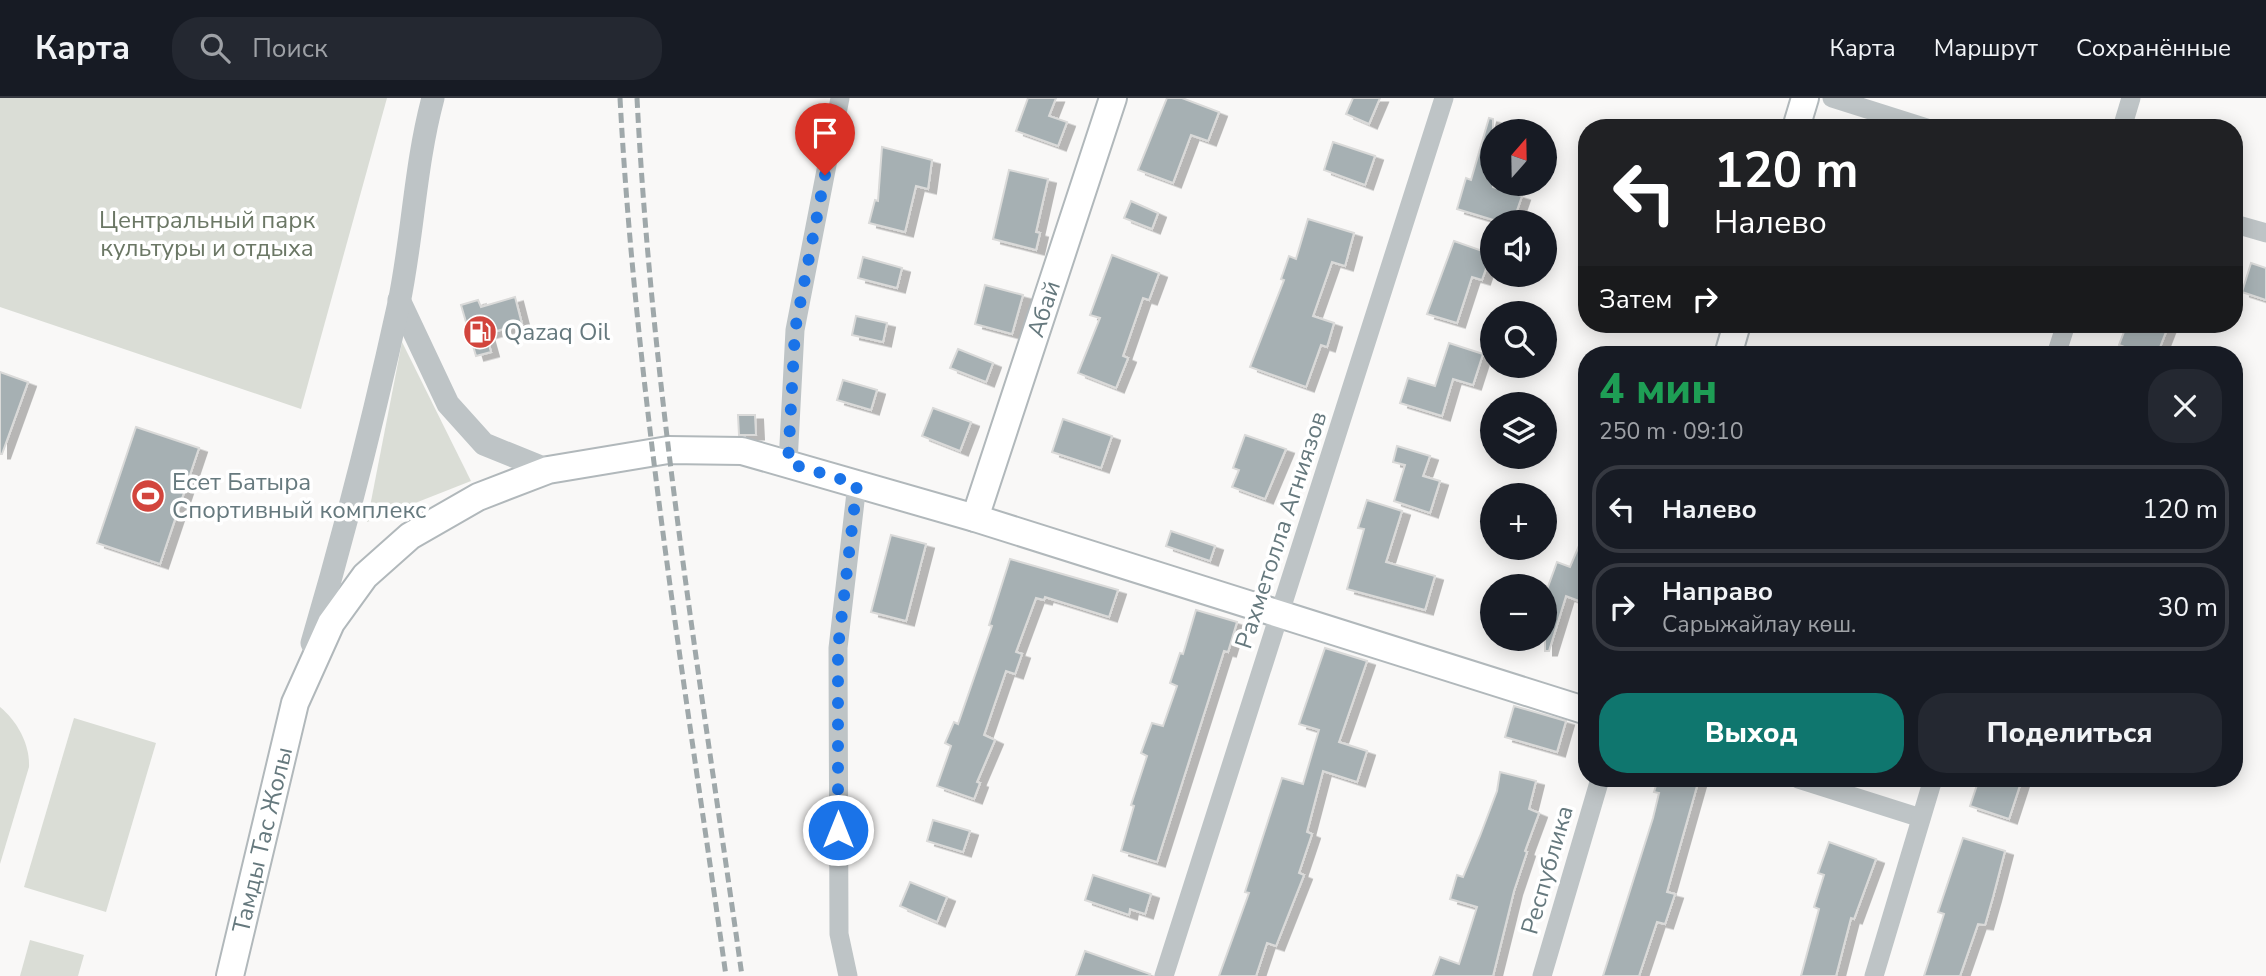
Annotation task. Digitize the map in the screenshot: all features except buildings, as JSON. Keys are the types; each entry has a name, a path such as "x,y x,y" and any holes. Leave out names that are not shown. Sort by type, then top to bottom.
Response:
{"main road":[{"name":"Абай","path":"975,518 1113,98"},
{"path":"1799,119 1805,98"},
{"name":"Тамды Тас Жолы","path":"230,976 295,704 331,623 365,576 410,536 478,497 548,470 668,450 742,452 975,518 1578,708"}],"street":[{"path":"295,704 344,533 399,300 425,128 433,98"},
{"path":"788,463 795,330 840,98"},
{"name":"Рахметолла Агниязов","path":"1164,976 1444,98"},
{"path":"1832,98 1898,119"},
{"path":"2125,119 2131,98"},
{"path":"2243,226 2266,233"},
{"path":"399,300 448,404 484,444 548,470"},
{"path":"848,976 839,934 838,648 857,484"},
{"name":"Республика","path":"1542,976 1598,787"},
{"path":"1823,787 1921,818"},
{"path":"1874,976 1931,787"}],"green space":[{"name":"Центральный парк культуры и отдыха","path":"0,98 387,98 301,409 0,307"},
{"path":"402,342 471,481 367,522"},
{"path":"0,707 12,719 21,734 29,758 29,767 0,864"},
{"path":"74,718 156,743 106,912 24,887"},
{"path":"30,940 84,955 78,976 20,976"}],"railway":[{"path":"620,98 627,208 650,428 726,976"},
{"path":"637,98 644,208 666,428 742,976"}],"place":[{"name":"Qazaq Oil","path":"480,332"},
{"name":"Есет Батыра Спортивный комплекс","path":"148,496"}],"route":[{"path":"825,175 795,330 788,463 857,484 838,648 838,830"}]}
